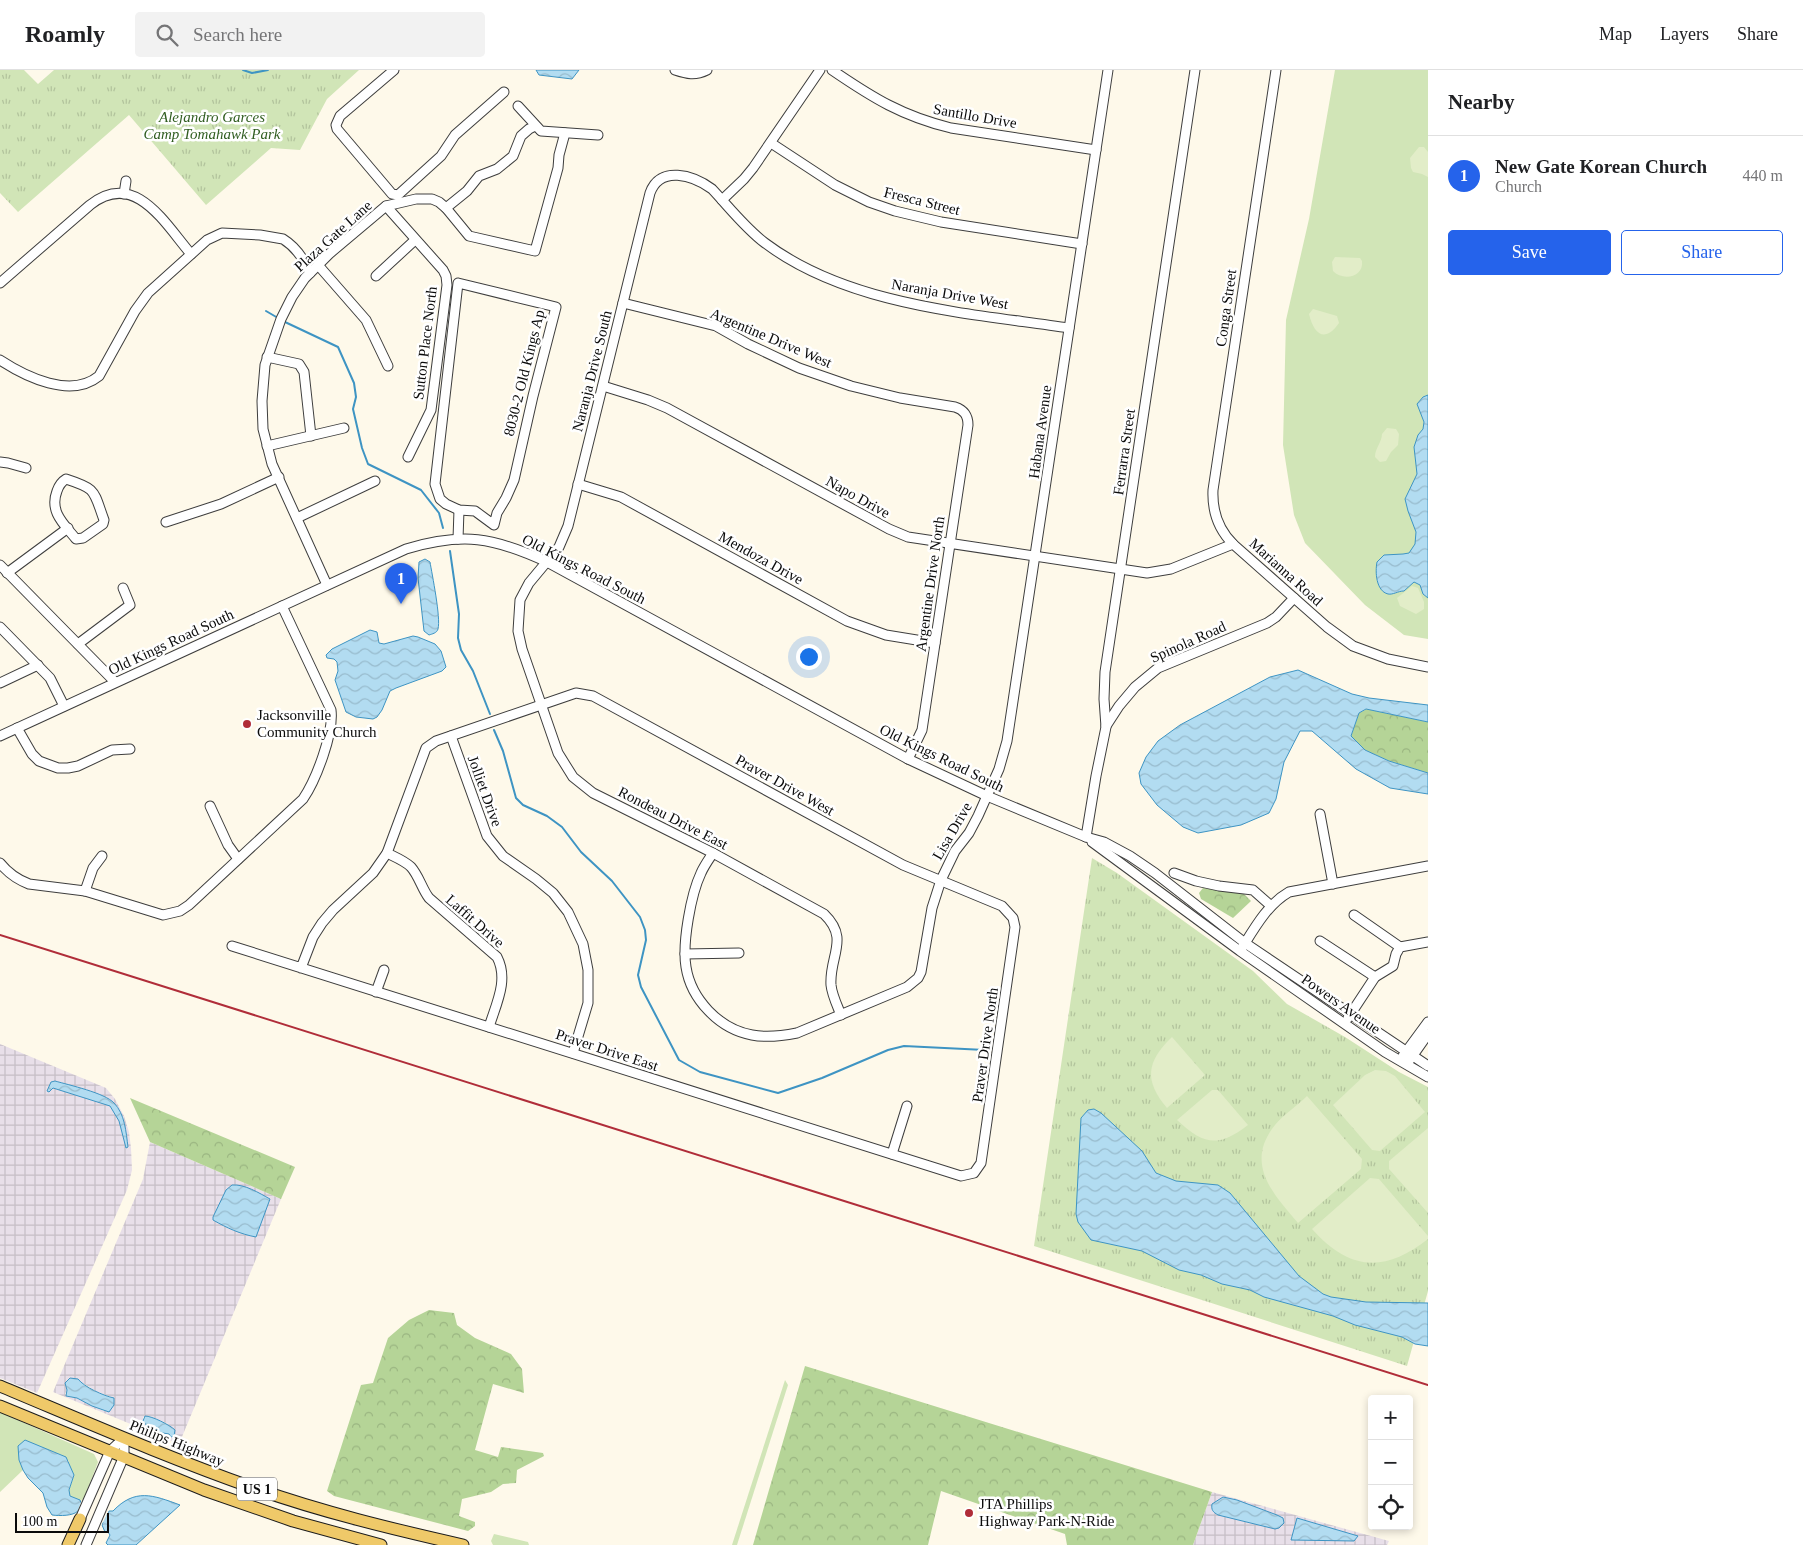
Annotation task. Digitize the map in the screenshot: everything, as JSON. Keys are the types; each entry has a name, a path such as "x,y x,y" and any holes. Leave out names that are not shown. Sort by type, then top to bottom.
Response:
{"main road":[{"name":"Philips Highway","path":"1,1388 210,1473 298,1503 463,1545"},
{"name":"US 1","path":"0,1406 195,1487 293,1521 381,1545"},
{"path":"293,1521 298,1503"},
{"path":"73,1543 80,1519"}],"street":[{"path":"394,70 340,116 336,125 337,129 392,194 398,195 442,156 455,135 504,92"},
{"path":"675,70 690,75 699,74 707,70"},
{"path":"722,200 744,179 771,143 820,70"},
{"name":"Santillo Drive","path":"832,70 887,105 931,123 951,128 1096,150"},
{"name":"Habana Avenue","path":"987,796 1001,762 1007,741 1108,70"},
{"name":"Ferrarra Street","path":"1086,837 1106,726 1105,672 1195,70"},
{"name":"Conga Street","path":"1233,544 1218,523 1214,508 1213,490 1276,70"},
{"path":"518,106 541,131 598,135"},
{"path":"446,208 467,191 479,176 497,169 513,156 521,136 535,126"},
{"name":"Plaza Gate Lane","path":"327,585 272,464 263,429 262,401 264,374 281,319 292,297 310,272 386,206 393,203 421,198 439,202 469,236 535,251 558,168 559,154 565,133"},
{"name":"Fresca Street","path":"771,143 835,185 869,202 895,211 942,222 1082,244"},
{"name":"Naranja Drive West","path":"655,183 661,178 674,175 704,183 755,234 777,251 813,270 857,289 913,304 1069,328"},
{"path":"124,194 126,181"},
{"name":"Naranja Drive South","path":"547,562 564,537 650,194 655,183"},
{"path":"0,283 95,201 111,194 138,197 147,203 191,254"},
{"name":"Sutton Place North","path":"386,206 443,270 447,285 431,410 408,457"},
{"path":"0,360 33,378 75,386 89,383 99,376 142,300 207,240 222,233 279,238 289,243 301,255 310,272"},
{"path":"376,276 416,240"},
{"path":"318,265 366,320 388,366"},
{"name":"8030-2 Old Kings Ap","path":"458,283 556,307 530,405 514,480 506,498 496,513 494,525 475,512 451,507 440,499 435,484 458,283"},
{"name":"Argentine Drive West","path":"623,303 716,326 799,368 851,386 900,398 955,407 964,412"},
{"path":"268,357 299,364 302,368 311,436"},
{"name":"Napo Drive","path":"602,386 667,408 897,533 916,539 1120,570"},
{"name":"Argentine Drive North","path":"908,759 922,730 968,425 967,415 964,412"},
{"path":"267,446 344,428"},
{"path":"0,462 26,468"},
{"path":"166,522 221,504 279,477"},
{"path":"66,478 88,487 93,492 104,520 103,524 83,538 76,540 68,528 54,509 54,499 60,483 66,478"},
{"path":"297,518 375,481"},
{"name":"Mendoza Drive","path":"578,484 627,500 847,621 886,635 935,643"},
{"path":"458,539 459,510"},
{"path":"492,542 494,525"},
{"path":"7,573 68,528"},
{"name":"Old Kings Road South","path":"0,736 406,549 427,543 458,539 492,542 511,546 547,562 908,759 987,796 1086,837 1104,842 1149,868 1245,943"},
{"name":"Marianna Road","path":"1120,570 1147,573 1159,572 1233,544 1327,627 1353,646 1388,659 1428,667"},
{"name":"Rondeau Drive East","path":"547,562 529,583 520,600 517,618 518,631 522,649 558,753 573,777 593,793 713,853 830,919 838,938 831,983 832,992 841,1015"},
{"path":"0,565 115,682"},
{"path":"78,644 130,605 123,588"},
{"name":"Spinola Road","path":"1106,726 1119,706 1147,676 1173,661 1268,623 1294,598"},
{"path":"0,862 12,875 29,884 84,891 156,914 171,914 186,907 303,799 311,787 331,729 331,710 282,606"},
{"path":"0,627 50,678 64,706"},
{"path":"0,683 38,665"},
{"name":"Praver Drive West","path":"301,968 313,937 322,923 333,910 373,873 387,853 424,752 433,742 576,693 593,696 903,865 1002,906 1013,918"},
{"path":"17,728 32,754 39,761 58,768 78,766 112,750 130,749"},
{"name":"Jolliet Drive","path":"451,736 487,836 503,856 536,878 553,893 568,912 583,944 588,970 588,1003 574,1053"},
{"name":"Lisa Drive","path":"841,1015 907,987 918,978 923,966 932,908 941,880 955,851 969,833 987,796"},
{"path":"210,806 228,844 238,859"},
{"path":"1320,814 1333,884"},
{"name":"Old Kings Road South","path":"1086,837 1240,951"},
{"name":"Laffit Drive","path":"387,853 412,868 429,898 497,957 503,974 502,984 489,1027"},
{"path":"713,853 701,873 696,886 685,942 686,969 690,981 703,1004 722,1022 743,1033 762,1036 797,1033 841,1015"},
{"path":"84,891 93,868 102,856"},
{"path":"1240,951 1271,906 1289,892 1428,866"},
{"path":"1174,873 1196,881 1253,890 1271,906"},
{"path":"1354,915 1400,947 1428,942"},
{"name":"Praver Drive North","path":"974,1173 979,1168 983,1153 1014,937 1015,926 1013,918"},
{"path":"1320,941 1375,978"},
{"name":"Powers Avenue","path":"1245,943 1428,1066"},
{"name":"Praver Drive East","path":"232,946 961,1176 974,1173"},
{"path":"1344,1023 1375,978 1393,966 1400,947"},
{"name":"Powers Avenue","path":"1240,951 1403,1063 1428,1077"},
{"path":"685,954 739,953"},
{"path":"376,992 384,970"},
{"path":"1403,1063 1428,1022"},
{"path":"1409,1054 1428,1034"},
{"path":"892,1154 907,1106"},
{"path":"80,1519 110,1451 124,1438"},
{"path":"86,1545 124,1456 124,1438"}],"shaded area":[{"path":"0,1044 106,1088 115,1099 124,1116 131,1148 132,1170 127,1190 37,1393 0,1378"},
{"path":"150,1142 281,1199 179,1444 53,1392 143,1179","holes":["70,1378 97,1392 114,1398 104,1411 77,1398 70,1397 65,1394 67,1390 66,1381","149,1416 168,1424 172,1437 169,1434 145,1425 143,1417"]},
{"path":"1212,1492 1389,1541 1387,1545 1193,1545"}],"green space":[{"name":"Alejandro Garces Camp Tomahawk Park","path":"0,70 24,70 38,84 54,70 359,70 327,99 300,150 271,148 206,205 129,115 18,212 0,193"},
{"path":"1335,70 1428,70 1428,639 1404,635 1365,605 1305,543 1294,515 1283,445 1286,320 1309,219"},
{"path":"1419,147 1424,147 1428,152 1428,177 1413,172 1411,168 1410,158"},
{"path":"1335,257 1360,258 1362,267 1360,271 1352,276 1342,276 1333,271 1332,262"},
{"path":"1313,309 1337,316 1339,323 1329,333 1321,334 1311,321 1309,314"},
{"path":"1387,428 1396,429 1399,434 1398,445 1386,461 1380,462 1375,457 1375,454 1382,434"},
{"path":"1412,586 1418,588 1424,602 1424,609 1416,614 1400,606 1397,598"},
{"path":"1367,709 1428,722 1428,773 1389,761 1365,750 1351,736 1359,713"},
{"path":"1092,858 1117,873 1253,971 1287,1004 1345,1037 1399,1072 1428,1087 1428,1291 1407,1366 1034,1246"},
{"path":"1203,888 1244,894 1251,901 1233,918 1201,899 1199,893"},
{"path":"1172,1037 1205,1075 1167,1108 1154,1089 1151,1072 1157,1055"},
{"path":"1375,1070 1386,1071 1395,1076 1425,1112 1380,1151 1372,1150 1333,1105 1365,1075"},
{"path":"1212,1090 1218,1090 1248,1125 1219,1140 1203,1139 1177,1120"},
{"path":"1307,1096 1362,1159 1361,1169 1298,1223 1272,1189 1262,1165 1262,1152 1266,1139 1275,1125"},
{"path":"130,1098 295,1167 281,1199 150,1142"},
{"path":"1428,1128 1428,1213 1389,1169 1389,1161"},
{"path":"1370,1178 1379,1179 1428,1236 1428,1239 1412,1250 1397,1258 1382,1262 1354,1260 1326,1243 1312,1229"},
{"path":"429,1310 454,1313 457,1325 475,1338 511,1354 522,1369 524,1393 493,1384 475,1450 498,1457 501,1447 543,1453 544,1456 517,1470 516,1483 503,1484 491,1492 462,1499 459,1516 475,1522 475,1526 468,1531 334,1496 327,1491 361,1385 373,1383 388,1338 409,1320"},
{"path":"805,1366 1212,1492 1193,1545 1067,1545 1065,1534 941,1491 928,1545 753,1545"},
{"path":"785,1380 788,1385 737,1545 732,1545"},
{"path":"0,1412 94,1454 98,1462 84,1499 81,1501 70,1496 68,1493 74,1476 69,1466 69,1461 25,1440 19,1460 23,1470 0,1492"},
{"path":"494,1534 528,1542 529,1545 493,1545 491,1541"}],"water":[{"path":"536,70 579,70 572,79 539,75"},
{"path":"1428,395 1428,598 1423,594 1420,585 1414,582 1404,591 1390,594 1384,592 1377,581 1376,571 1377,562 1384,555 1409,553 1415,544 1416,532 1405,499 1417,474 1414,447 1418,435 1423,429 1424,422 1417,404 1423,397"},
{"path":"425,559 430,562 439,623 437,630 429,635 424,631 418,578 419,562"},
{"path":"370,630 377,632 379,643 384,644 413,636 435,644 441,651 446,667 442,671 390,691 382,710 373,719 356,717 346,712 335,680 338,671 337,662 334,659 327,658 326,655 332,649"},
{"path":"1298,670 1352,694 1369,698 1428,705 1428,722 1366,709 1359,713 1351,736 1365,750 1389,761 1428,773 1428,794 1390,788 1356,769 1312,731 1300,731 1284,762 1276,799 1269,813 1241,825 1198,833 1183,827 1157,805 1141,784 1139,773 1146,757 1158,741 1180,725 1270,677"},
{"path":"55,1081 95,1093 114,1103 123,1118 128,1147 126,1148 119,1121 110,1106 53,1088 49,1092 47,1091 51,1082"},
{"path":"1094,1109 1101,1113 1142,1151 1156,1173 1176,1181 1218,1185 1230,1193 1299,1276 1323,1294 1366,1302 1428,1303 1428,1346 1415,1344 1402,1337 1355,1325 1333,1316 1264,1297 1250,1290 1222,1284 1201,1275 1179,1270 1142,1251 1091,1240 1078,1222 1076,1214 1081,1118 1088,1110"},
{"path":"232,1185 247,1187 270,1199 256,1237 223,1226 213,1220 226,1190"},
{"path":"70,1378 78,1379 95,1391 114,1398 114,1405 109,1412 77,1398 66,1396 65,1383"},
{"path":"145,1416 156,1419 173,1428 175,1430 174,1436 171,1437 169,1434 151,1431 143,1421"},
{"path":"25,1440 66,1457 74,1475 69,1490 70,1496 107,1515 109,1511 113,1511 129,1499 137,1496 153,1496 180,1505 136,1545 108,1545 106,1543 110,1535 108,1532 105,1532 102,1525 103,1522 78,1511 70,1515 52,1515 47,1507 43,1493 28,1478 19,1460 18,1446"},
{"path":"1223,1497 1237,1500 1277,1515 1283,1518 1284,1523 1275,1529 1218,1515 1213,1511 1212,1504"},
{"path":"1297,1518 1358,1536 1354,1541 1291,1540"}],"pier":[{"path":"82,1499 84,1502 105,1512 107,1509 109,1510 100,1528 100,1523 79,1514 76,1516"}],"waterway":[{"path":"243,70 252,73 268,70"},
{"path":"266,311 278,318"},
{"path":"285,322 338,347 354,383 356,397 353,409 362,448 368,464 421,490 439,513 443,528"},
{"path":"450,551 459,614 458,638 461,650 473,671 490,714"},
{"path":"494,730 503,751 516,798 523,805 547,816 562,827 581,852 612,881 640,917 645,930 646,940 638,975 641,987 679,1060 700,1072 778,1093 822,1078 888,1050 904,1046 985,1050"}],"railway":[{"path":"0,935 1428,1385"}],"place":[{"name":"New Gate Korean Church","path":"401,604"},
{"name":"Jacksonville Community Church","path":"247,724"},
{"name":"JTA Phillips Highway Park-N-Ride","path":"969,1513"}]}
